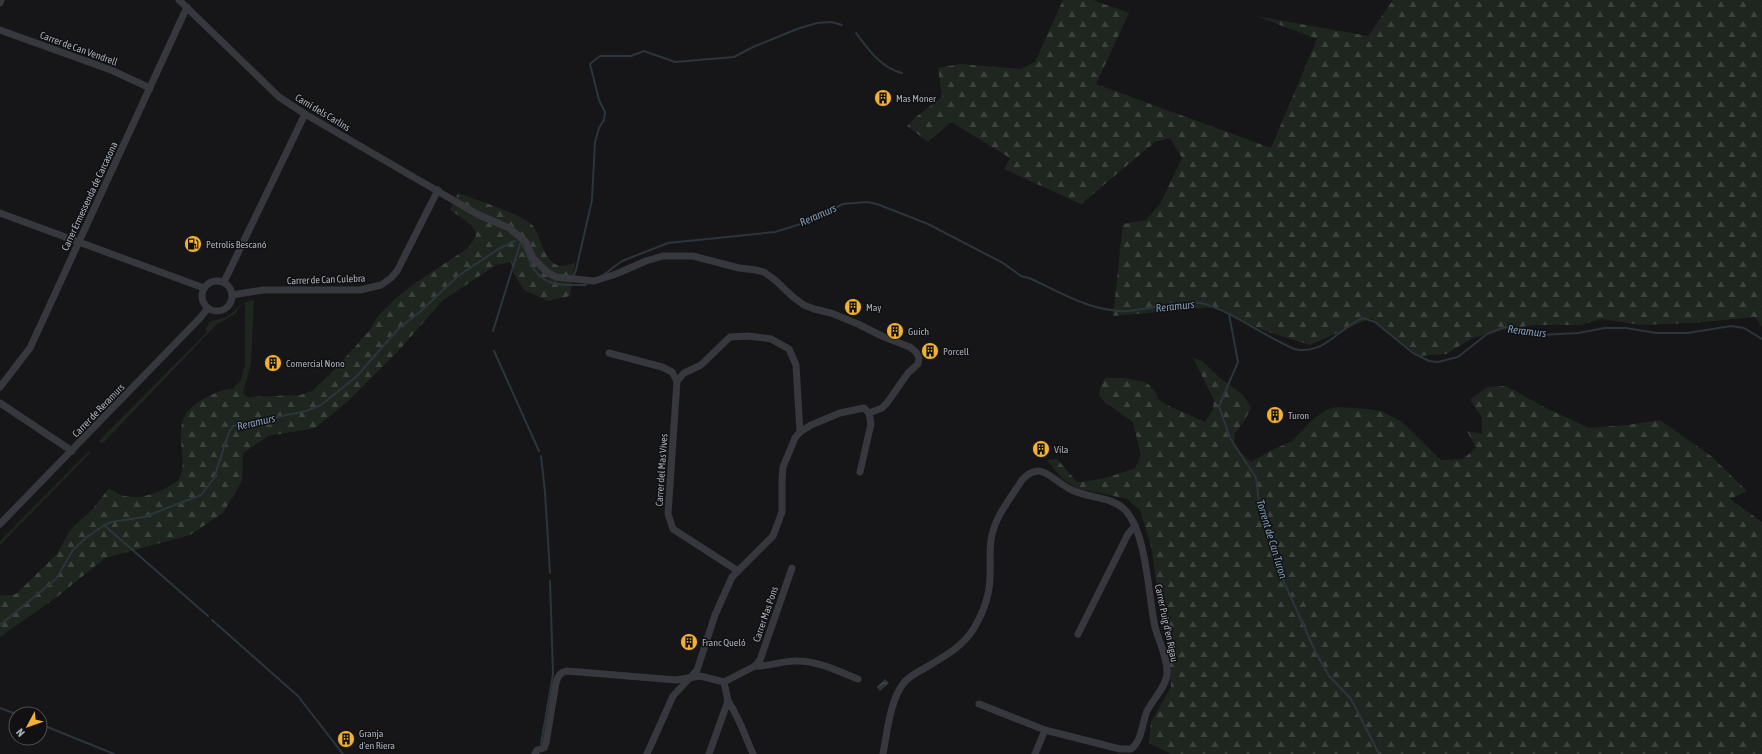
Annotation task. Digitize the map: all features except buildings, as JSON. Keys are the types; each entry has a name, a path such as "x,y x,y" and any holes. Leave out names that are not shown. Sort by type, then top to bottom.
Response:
{"street":[{"name":"Camí dels Carlins","path":"179,0 279,97 305,114 477,214 514,232 526,242 533,258 547,272 556,277 594,281 663,256 693,256 735,267 764,272 775,280 793,298 804,305 831,313 910,347 916,352 919,358 918,364 908,373 887,403 882,408 869,413"},
{"name":"Carrer Ermessenda de Carcasona","path":"0,387 30,348 187,8"},
{"name":"Carrer de Can Vendrell","path":"0,30 112,70 150,88"},
{"path":"224,282 305,114"},
{"name":"Carrer de Can Culebra","path":"232,295 263,290 360,290 381,285 391,278 397,271 438,190"},
{"path":"0,213 204,288"},
{"path":"211,282 224,282 230,288 232,295 229,306 215,311 208,308 202,295 204,288 211,282"},
{"name":"Carrer de Reramurs","path":"0,524 208,308"},
{"path":"609,353 662,367 672,372 677,381 684,373 701,365 730,337 748,336 771,339 789,349 796,365 800,432"},
{"name":"Carrer del Mas Vives","path":"677,381 668,514 671,524 673,530 738,571"},
{"path":"0,403 72,450"},
{"path":"647,754 673,696 697,670 715,615 732,577 773,536 779,522 783,503 783,467 787,453 800,432 840,413 864,408 869,413 871,424 860,472"},
{"name":"Carrer Puig d'en Rigau","path":"883,754 893,707 901,686 912,676 960,645 967,638 980,618 988,592 990,577 990,543 993,530 1003,511 1027,474 1034,471 1045,473 1073,491 1119,504 1131,518 1140,540 1155,626 1166,662 1167,673 1166,680 1150,705 1138,742 1131,749 1120,749 1045,730 979,704"},
{"path":"1078,634 1128,534 1134,526"},
{"name":"Carrer Mas Pons","path":"755,666 760,660 792,568"},
{"path":"535,754 537,750 544,748 546,743 556,683 558,675 562,672 567,671 676,680 690,679 700,676 724,682 755,666 762,667 798,660 827,667 858,679"},
{"path":"724,682 728,701 736,713 741,728 754,754"},
{"path":"709,754 728,701"},
{"path":"1035,754 1045,730"}],"green space":[{"path":"1063,0 1093,0 1129,13 1096,84 1271,148 1317,39 1256,16 1368,36 1393,0 1762,0 1762,327 1755,317 1693,323 1641,325 1602,319 1580,325 1535,325 1507,329 1473,338 1446,354 1419,356 1371,318 1310,345 1265,331 1213,307 1113,316 1123,224 1146,220 1160,204 1182,158 1170,138 1155,142 1081,204 1004,169 1010,158 951,122 928,142 907,126 942,97 938,68 960,64 1021,69 1035,62"},
{"path":"458,193 487,203 521,217 529,222 534,227 548,257 555,264 563,266 575,262 570,296 548,301 524,290 514,274 511,262 496,265 443,300 401,348 346,403 315,428 268,436 243,453 242,481 223,513 190,535 105,558 58,596 0,637 0,595 13,595 17,593 57,554 70,530 92,510 109,488 123,495 137,497 152,494 166,488 179,479 183,461 181,427 185,415 189,410 210,396 229,389 238,390 247,397 300,395 312,391 336,368 369,331 378,316 395,299 411,286 468,248 476,236 475,232 470,224 450,210"},
{"path":"254,300 251,364 243,393 233,388 241,380 245,365 245,302"},
{"path":"241,305 235,314 216,325 104,442 100,443 99,441 207,332 205,329 209,325 208,323 222,319"},
{"path":"1193,358 1202,361 1219,377 1242,394 1251,407 1245,420 1235,433 1234,446 1251,462 1292,441 1311,421 1326,410 1336,407 1369,409 1383,412 1402,422 1441,460 1463,459 1476,448 1467,431 1482,434 1482,418 1470,399 1488,387 1506,386 1542,406 1589,428 1627,425 1660,420 1711,456 1747,491 1730,499 1762,522 1762,754 1171,754 1149,743 1151,722 1171,687 1169,653 1160,607 1151,546 1140,510 1127,499 1079,489 1062,479 1047,460 1057,459 1077,482 1107,477 1135,468 1141,456 1133,422 1106,403 1099,396 1101,386 1105,378 1123,378 1146,382 1155,391 1158,399 1169,406 1205,422 1213,409 1214,400"},
{"path":"89,451 91,452 0,545 0,541"}],"water":[{"path":"885,679 889,683 880,691 877,687"}],"waterway":[{"path":"573,277 576,270 592,200 595,142 599,128 604,120 605,112 599,100 590,64 600,56 631,56 644,51 675,62 734,57 753,47 797,29 817,23 831,22 842,25"},
{"path":"856,33 881,62 894,71 902,73"},
{"name":"Reramurs","path":"602,276 622,261 668,243 775,232 807,222 843,204 867,202 877,204 928,224 1003,263 1021,276 1029,278 1090,305 1103,309 1129,311 1176,304 1194,302 1201,303 1222,310 1297,350 1310,350 1318,347 1363,318 1375,322 1413,353 1429,361 1438,362 1458,357 1487,334 1505,327 1541,335 1578,333 1605,328 1626,328 1656,333 1688,333 1731,326 1744,328 1762,339"},
{"name":"Reramurs","path":"0,625 56,579 73,550 87,537 103,526 111,522 144,517 201,495 214,478 229,432 233,426 306,411 321,405 356,377 399,328 420,312 458,276 500,248 515,241"},
{"path":"493,331 521,241"},
{"name":"Reramurs","path":"522,245 533,268 544,279 556,284 586,285"},
{"name":"Torrent de Can Turon","path":"1229,314 1238,362 1219,406 1230,438 1256,478 1259,503 1284,582 1315,651 1329,676 1351,699 1379,754"},
{"path":"494,351 539,451"},
{"path":"541,456 545,492 550,573"},
{"path":"104,525 208,616"},
{"path":"541,744 553,674 550,581"},
{"path":"212,620 298,696 343,754"},
{"path":"0,708 8,711"},
{"path":"48,727 114,754"}],"place":[{"name":"Mas Moner","path":"883,98"},
{"name":"Petrolis Bescanó","path":"193,244"},
{"name":"May","path":"853,307"},
{"name":"Guich","path":"895,331"},
{"name":"Porcell","path":"930,351"},
{"name":"Comercial Nono","path":"273,363"},
{"name":"Turon","path":"1275,415"},
{"name":"Vila","path":"1041,449"},
{"name":"Franc Queló","path":"689,642"},
{"name":"Granja d'en Riera","path":"346,739"}]}
